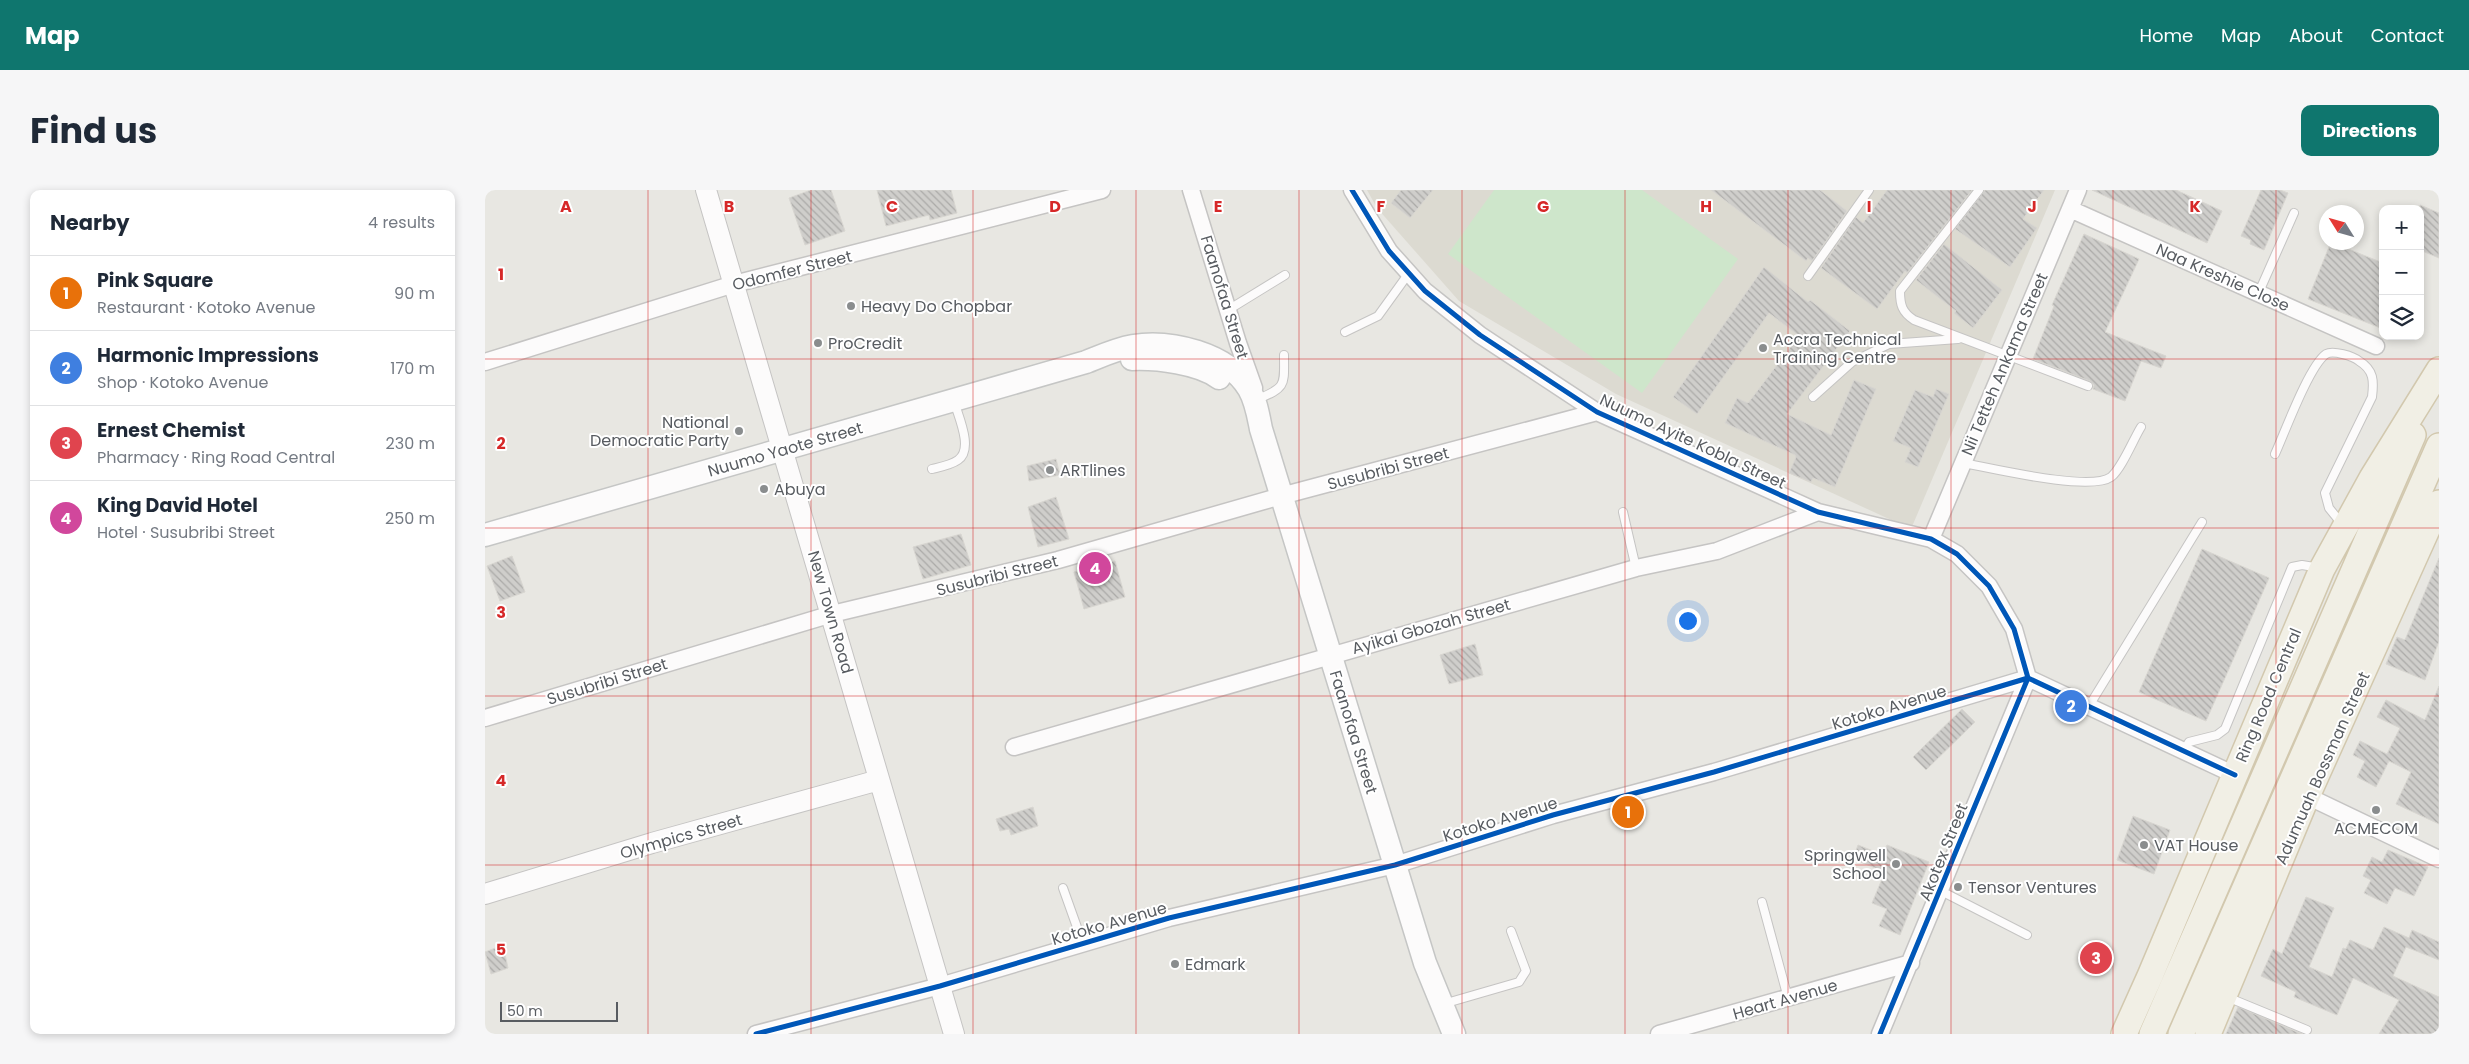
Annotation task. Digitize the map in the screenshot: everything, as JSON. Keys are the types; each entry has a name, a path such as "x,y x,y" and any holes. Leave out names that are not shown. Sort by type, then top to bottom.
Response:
{"main road":[{"name":"Nuumo Yaote Street","path":"485,535 1141,345 1151,344 1191,348 1235,373 1248,387 1257,401 1261,428"},
{"name":"Nuumo Yaote Street","path":"1085,362 1155,358 1201,368 1212,373 1239,396 1261,428"},
{"name":"Ring Road Central","path":"2123,1034 2235,775 2321,569 2408,417 2439,370"},
{"name":"Ring Road Central","path":"2153,1034 2439,375"},
{"name":"Faanofaa Street","path":"1261,428 1425,963 1454,1034"},
{"path":"2181,1034 2439,446"},
{"name":"Adumuah Bossman Street","path":"2208,1034 2307,796 2439,503"},
{"path":"2202,1034 2213,980 2229,924"}],"street":[{"name":"New Town Road","path":"706,190 954,1034"},
{"name":"Odomfer Street","path":"485,362 734,284 1102,190"},
{"name":"Faanofaa Street","path":"1191,190 1257,401"},
{"name":"Nuumo Ayite Kobla Street","path":"1352,190 1389,251 1425,291 1480,335 1597,412 1818,512 1931,539 1957,554 1989,586 2014,629 2028,678"},
{"name":"Nii Tetteh Ankama Street","path":"1931,539 2078,190"},
{"name":"Naa Kreshie Close","path":"2070,209 2376,346"},
{"name":"Susubribi Street","path":"485,718 832,614 1058,560 1281,496 1597,412"},
{"name":"Ayikai Gbozah Street","path":"1015,747 1636,568 1717,551 1818,512"},
{"path":"2028,678 2235,775"},
{"name":"Kotoko Avenue","path":"756,1034 940,986 1169,918 1395,865 1553,815 1714,772 2028,678"},
{"name":"Akotex Street","path":"1880,1034 2028,678"},
{"name":"Olympics Street","path":"485,894 661,841 879,780"},
{"path":"2307,796 2439,859"},
{"name":"Heart Avenue","path":"1659,1034 1911,963"}],"lane":[{"path":"1808,276 1869,190"},
{"path":"1979,190 1900,291 1901,306 1906,314 1914,320 2007,357 2088,386"},
{"path":"2259,292 2294,213"},
{"path":"1345,332 1378,316 1409,273"},
{"path":"1228,310 1285,276"},
{"path":"1813,397 1852,362 1889,344 1960,338"},
{"path":"2275,454 2314,367 2327,354 2333,352 2359,360 2371,372 2374,381 2372,397 2325,493 2329,508 2344,528"},
{"path":"1257,401 1282,387 1284,383 1284,355"},
{"path":"932,469 957,461 964,452 965,443 954,399"},
{"path":"1963,463 2052,479 2097,483 2111,477 2141,427"},
{"path":"1623,512 1636,568"},
{"path":"2089,706 2202,522"},
{"path":"2184,751 2189,742 2217,735 2225,729 2292,567 2301,564 2321,569"},
{"path":"1063,888 1083,944"},
{"path":"1941,891 2027,935"},
{"path":"1762,902 1788,998"},
{"path":"1441,1004 1519,982 1525,970 1511,931"},
{"path":"2225,996 2307,1030"}],"shaded area":[{"name":"Accra Technical Training Centre","path":"1367,190 2055,190 1911,529 1616,394 1459,301 1377,208"}],"green space":[{"path":"1494,190 1642,190 1738,259 1642,393 1448,254"}],"building":[{"path":"811,190 831,190 845,231 805,245 789,198"},
{"path":"877,190 951,190 957,213 930,220 929,215 886,226"},
{"path":"1401,190 1433,190 1410,218 1391,203"},
{"path":"1711,190 1820,190 1847,211 1812,261 1808,258 1806,261"},
{"path":"1887,190 1972,190 1907,273 1905,271 1877,309 1821,268 1856,217 1863,223"},
{"path":"1985,190 2044,190 2023,219 2037,228 2010,267 1955,229"},
{"path":"2092,190 2176,190 2222,211 2207,243"},
{"path":"2261,190 2280,190 2288,193 2264,250 2250,244 2251,240 2241,236"},
{"path":"2424,207 2439,213 2439,258 2424,252"},
{"path":"2084,234 2139,259 2105,332 2166,356 2161,368 2141,361 2125,401 2093,389 2094,385 2090,381 2033,359 2054,306 2052,305"},
{"path":"1944,244 2002,290 1973,328 1954,313 1956,311 1916,280"},
{"path":"2328,250 2351,250 2379,261 2379,327 2308,299"},
{"path":"1764,267 1808,302 1810,300 1850,331 1787,414 1831,435 1854,380 1876,389 1835,487 1813,478 1811,482 1789,473 1796,457 1795,455 1725,423 1737,398 1748,403 1799,336 1769,313 1697,414 1673,397"},
{"path":"1936,389 1949,394 1918,467 1905,462 1911,448 1893,441 1915,390 1933,397"},
{"path":"1056,459 1060,475 1029,481 1027,466"},
{"path":"1056,497 1069,539 1038,547 1028,507"},
{"path":"961,534 971,565 923,579 913,547"},
{"path":"2202,549 2269,578 2206,721 2139,692"},
{"path":"512,556 525,592 500,601 487,566"},
{"path":"2439,558 2439,641 2425,680 2386,664 2397,637 2405,640"},
{"path":"1115,561 1125,597 1084,609 1074,572"},
{"path":"1475,644 1483,675 1449,684 1440,655"},
{"path":"2439,686 2439,824 2396,804 2411,772 2389,761 2376,787 2357,777 2365,761 2353,755 2360,741 2387,754 2400,728 2377,717 2386,700 2425,720"},
{"path":"1962,709 1975,722 1926,770 1913,757"},
{"path":"1033,807 1038,826 1011,835 1009,829 1000,831 996,819"},
{"name":"VAT House","path":"2133,816 2170,830 2154,874 2117,860"},
{"path":"1858,845 1883,855 1887,845 1929,862 1900,935 1879,926 1887,909 1872,903 1885,872 1853,859"},
{"path":"2388,850 2428,867 2414,896 2395,888 2387,904 2364,893 2371,880 2363,876 2372,857 2382,862"},
{"path":"2306,897 2334,908 2309,967 2332,977 2343,948 2346,949 2350,940 2373,950 2384,927 2409,938 2412,930 2439,942 2439,960 2406,947 2393,976 2439,997 2439,1034 2379,1034 2399,1000 2353,978 2337,1015 2294,997 2296,992 2261,976 2273,949 2282,954"},
{"path":"503,945 508,968 491,974 485,952"},
{"path":"2238,1007 2302,1034 2226,1034"}],"cycle path":[{"path":"1352,190 1389,251 1425,291 1480,335 1597,412 1818,512 1931,539 1957,554 1989,586 2014,629 2028,678 1880,1034"},
{"path":"756,1034 940,986 1169,918 1395,865 1553,815 1714,772 2028,678 2235,775"}],"place":[{"name":"Heavy Do Chopbar","path":"851,306"},
{"name":"ProCredit","path":"818,343"},
{"name":"Accra Technical Training Centre","path":"1763,348"},
{"name":"National Democratic Party","path":"739,431"},
{"name":"ARTlines","path":"1050,470"},
{"name":"Abuya","path":"764,489"},
{"name":"King David Hotel","path":"1095,568"},
{"name":"Harmonic Impressions","path":"2071,706"},
{"name":"ACMECOM","path":"2376,810"},
{"name":"Pink Square","path":"1628,812"},
{"name":"VAT House","path":"2144,845"},
{"name":"Springwell School","path":"1896,864"},
{"name":"Tensor Ventures","path":"1958,887"},
{"name":"Ernest Chemist","path":"2096,958"},
{"name":"Edmark","path":"1175,964"}]}
